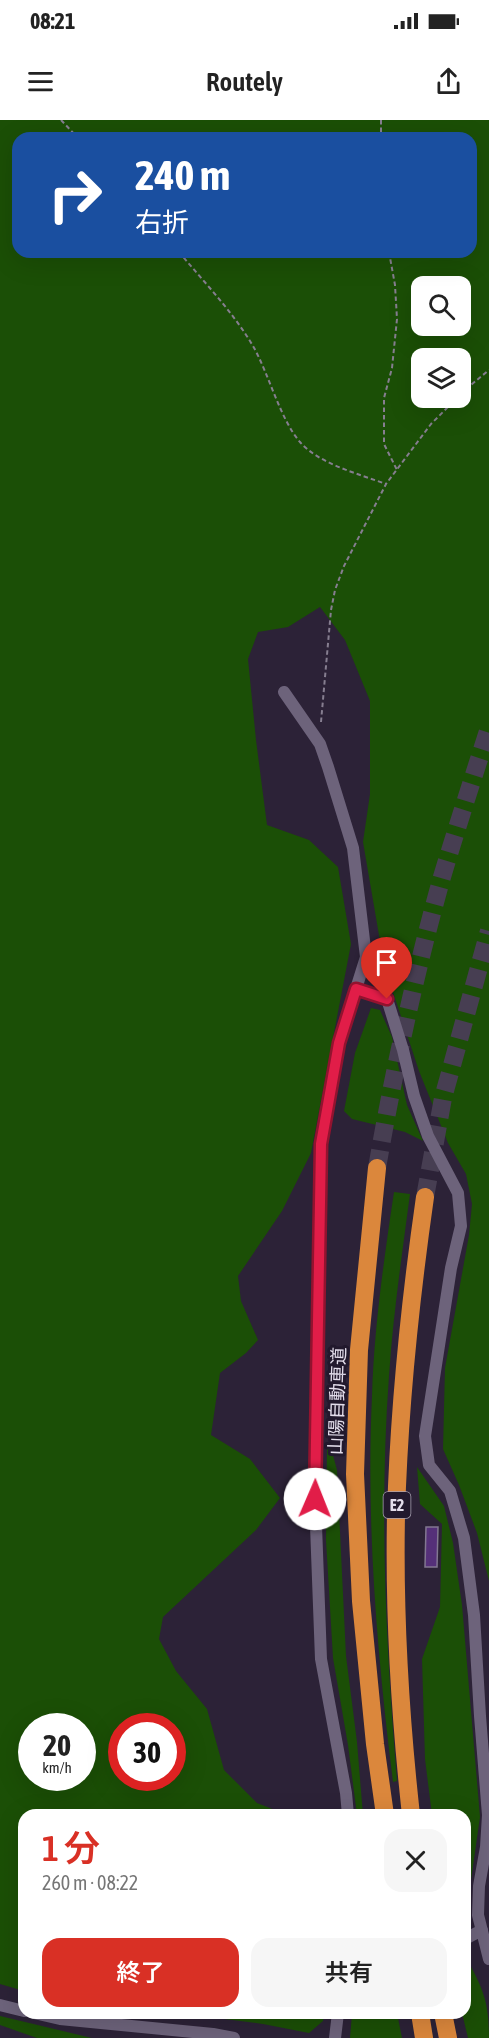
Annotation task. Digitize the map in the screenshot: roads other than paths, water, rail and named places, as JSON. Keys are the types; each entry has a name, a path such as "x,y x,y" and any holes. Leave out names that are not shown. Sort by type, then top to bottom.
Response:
{"highway":[{"name":"山陽自動車道","path":"377,1168 359,1350 355,1474 361,1601 375,1744 384,1809"},
{"name":"E2","path":"410,1809 402,1738 396,1514 410,1308 424,1197"},
{"path":"421,2019 424,2038"},
{"path":"444,2019 448,2038"}],"street":[{"path":"284,692 320,744 353,848 366,957 339,1043 321,1144 315,1499 321,1659 347,1809"},
{"path":"356,989 387,999 414,1096 428,1136 458,1193 461,1226 451,1268 424,1436 429,1465 450,1491 464,1538 474,1615 488,1815 486,1847 479,1886 478,1915 489,1959"},
{"path":"471,1936 482,1930"},
{"path":"0,2005 18,2010"},
{"path":"60,2019 234,2038"},
{"path":"335,2038 337,2019"}],"tunnel":[{"path":"377,1168 398,1058 423,949 442,877 489,728"},
{"path":"425,1197 443,1098 489,931"}]}
